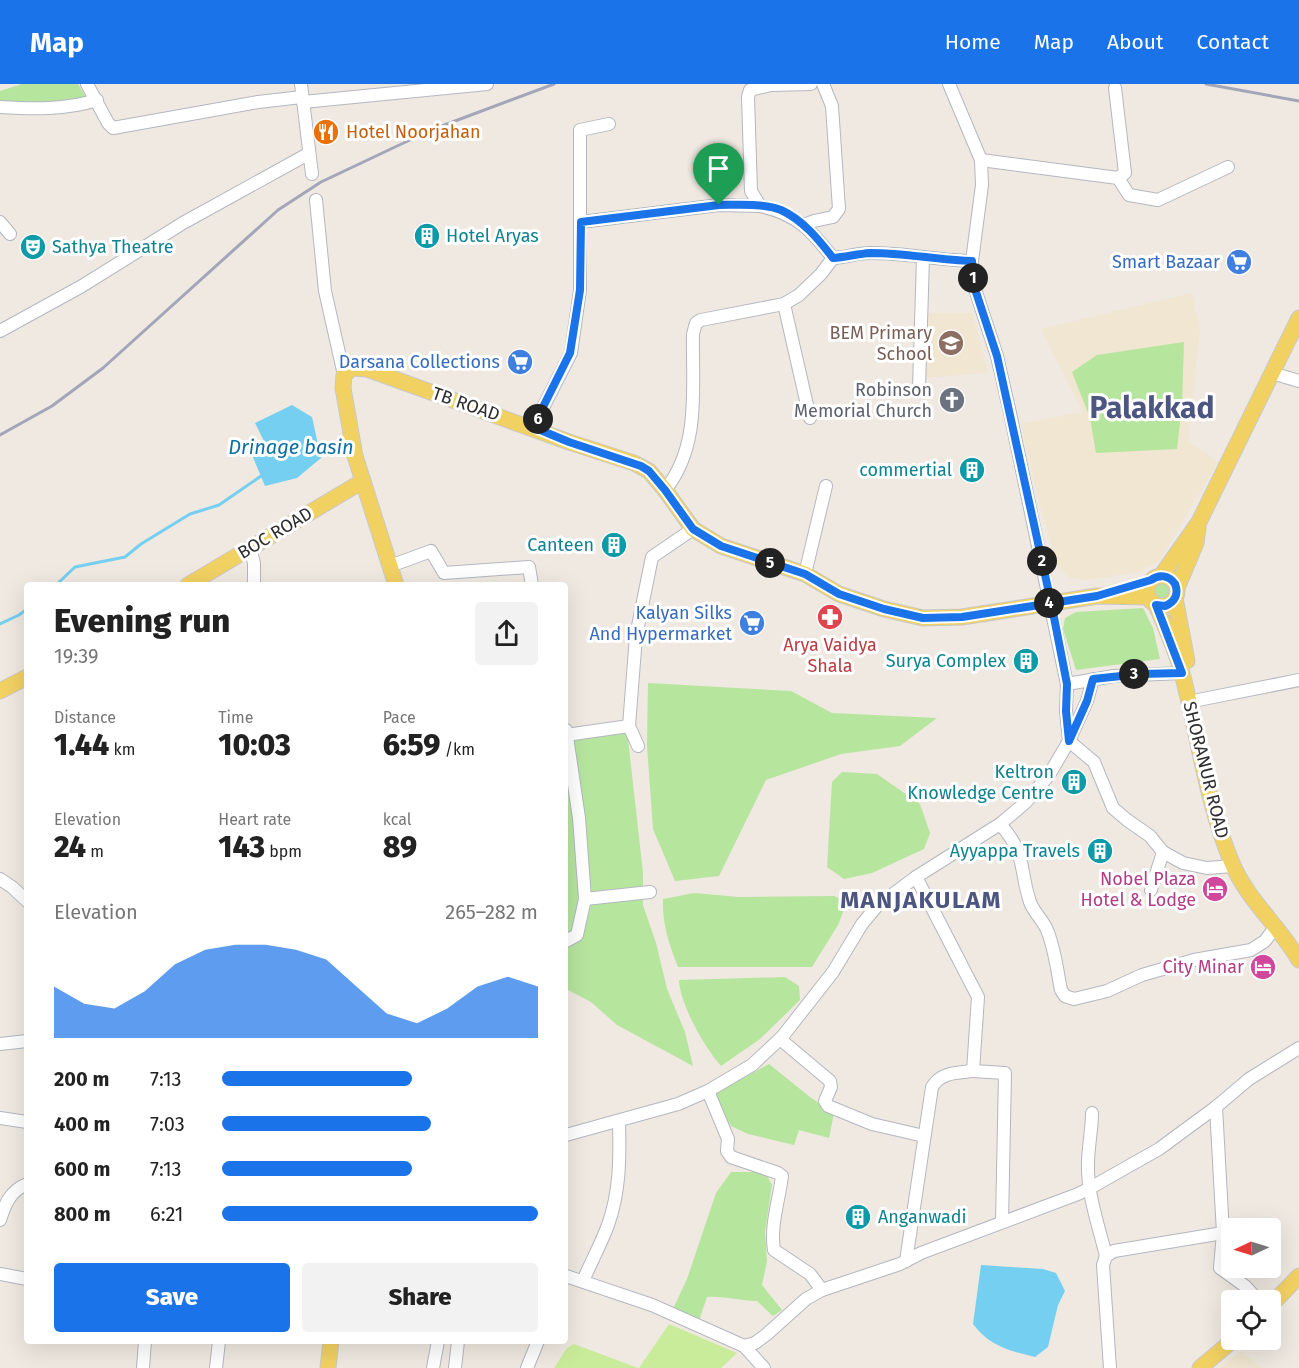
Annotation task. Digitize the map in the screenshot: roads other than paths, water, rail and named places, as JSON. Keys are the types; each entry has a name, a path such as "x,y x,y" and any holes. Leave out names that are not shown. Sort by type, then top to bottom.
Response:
{"main road":[{"path":"1199,522 1196,543 1176,593 1165,606 1152,601 1147,588 1199,522 1299,318"},
{"name":"TB ROAD","path":"344,375 352,368 367,369 641,466 649,471 665,490 693,529 721,546 805,574 839,594 884,609 923,618 962,617 1097,596 1152,601"},
{"path":"344,375 343,388 355,456 395,582"},
{"name":"BOC ROAD","path":"193,582 363,481"},
{"path":"1097,596 1156,578 1173,580 1176,593"},
{"name":"SHORANUR ROAD","path":"1176,593 1192,701 1218,819 1233,866 1262,910 1276,926"},
{"name":"SHORANUR ROAD","path":"1152,601 1192,701 1230,837 1240,864 1299,960"},
{"path":"0,691 24,679"},
{"path":"1281,1295 1299,1276"},
{"path":"328,1368 331,1344"},
{"path":"1200,1368 1221,1350"}],"street":[{"path":"87,84 113,128 302,94 487,84"},
{"path":"760,206 751,191 748,97 750,90 771,85 811,84"},
{"path":"804,225 833,217 838,209 832,106 823,84"},
{"path":"949,84 981,160 982,185 972,261 973,283 997,356 1051,602 1067,684 1066,711 1069,741 1094,762 1113,808 1150,836 1163,852 1183,863 1207,868 1233,866"},
{"path":"981,160 1118,178 1125,173 1115,88"},
{"path":"302,94 312,174"},
{"path":"0,107 37,109 76,106 97,100"},
{"path":"533,427 570,353 580,290 580,130 609,124"},
{"path":"0,331 82,286 183,223 308,154"},
{"path":"1118,178 1130,195 1158,200 1228,167"},
{"path":"316,200 326,291 344,375"},
{"path":"581,222 719,205 760,206 781,210 804,225 833,258"},
{"path":"0,222 10,234"},
{"path":"665,490 680,467 687,450 691,430 693,334 696,323 701,320 784,304 799,295 821,274 833,258 868,253 972,261"},
{"path":"919,387 923,258"},
{"path":"784,304 810,418"},
{"path":"1272,373 1299,381"},
{"path":"805,574 826,486"},
{"path":"638,746 629,726 636,636 652,556 693,529"},
{"path":"250,548 254,563 254,582"},
{"path":"390,566 431,551 444,573 529,567 532,582"},
{"path":"1067,684 1140,674 1182,673"},
{"path":"568,1135 678,1104 708,1091 752,1065 780,1039 833,972 862,924 877,906 916,877 1000,824 1025,803 1049,775 1069,741 1087,701 1093,679"},
{"path":"1192,701 1299,680"},
{"path":"568,735 629,726"},
{"path":"568,748 579,819 585,899 577,935 568,940"},
{"path":"1000,824 1017,848 1022,860 1030,901 1051,941 1061,990 1065,996 1074,999 1089,996 1107,991 1142,975 1194,960 1251,950 1265,941 1276,926"},
{"path":"1151,890 1163,852"},
{"path":"916,877 978,997 973,1071"},
{"path":"0,879 24,898"},
{"path":"585,899 650,892"},
{"path":"780,1039 830,1081 831,1087 825,1101 828,1106 872,1124 924,1136"},
{"path":"0,1044 24,1041"},
{"path":"744,1346 754,1343 767,1334 806,1299 822,1290 906,1261 1090,1188 1159,1149 1216,1107 1249,1079 1299,1048"},
{"path":"906,1261 928,1104 932,1087 936,1080 944,1075 973,1071 1005,1073 1002,1222"},
{"path":"708,1091 728,1139 727,1151 731,1157 782,1176 772,1238 774,1250 810,1274 822,1290"},
{"path":"1216,1107 1222,1218"},
{"path":"1092,1113 1088,1165 1090,1188 1106,1256 1103,1265 1110,1368"},
{"path":"0,1118 24,1122"},
{"path":"583,1281 608,1225 616,1200 620,1149 619,1122"},
{"path":"0,1220 4,1207 15,1189 24,1185"},
{"path":"1106,1256 1114,1251 1221,1233"},
{"path":"0,1274 24,1278"},
{"path":"1234,1278 1249,1290"},
{"path":"568,1279 583,1281 652,1305 744,1346 759,1366"},
{"path":"143,1368 145,1344"},
{"path":"216,1368 219,1344"},
{"path":"433,1368 437,1344"},
{"path":"455,1368 458,1344"},
{"path":"527,1368 537,1344"}],"water":[{"name":"Drinage basin","path":"292,405 312,417 321,458 297,478 265,486 252,455 264,441 255,423"},
{"path":"981,1265 1043,1269 1056,1273 1065,1291 1058,1305 1048,1347 1035,1357 993,1343 973,1324"}],"waterway":[{"path":"59,582 75,567 125,557 141,544 190,514 219,505 261,476"},
{"path":"0,624 24,611"}],"railway":[{"path":"0,435 52,406 103,368 278,210 321,182 431,130 554,84"},
{"path":"1206,84 1299,101"}],"place":[{"name":"Hotel Noorjahan","path":"326,132"},
{"name":"Hotel Aryas","path":"427,236"},
{"name":"Sathya Theatre","path":"33,247"},
{"name":"Smart Bazaar","path":"1239,262"},
{"name":"BEM Primary School","path":"951,343"},
{"name":"Darsana Collections","path":"520,362"},
{"name":"Robinson Memorial Church","path":"952,400"},
{"name":"commertial","path":"972,470"},
{"name":"Canteen","path":"614,545"},
{"name":"Arya Vaidya Shala","path":"830,617"},
{"name":"Kalyan Silks And Hypermarket","path":"752,623"},
{"name":"Surya Complex","path":"1026,661"},
{"name":"Keltron Knowledge Centre","path":"1074,782"},
{"name":"Ayyappa Travels","path":"1100,851"},
{"name":"Nobel Plaza Hotel & Lodge","path":"1215,889"},
{"name":"City Minar","path":"1263,967"},
{"name":"Anganwadi","path":"858,1217"}],"district":[{"name":"Palakkad","path":"1152,408"},
{"name":"MANJAKULAM","path":"921,900"}]}
